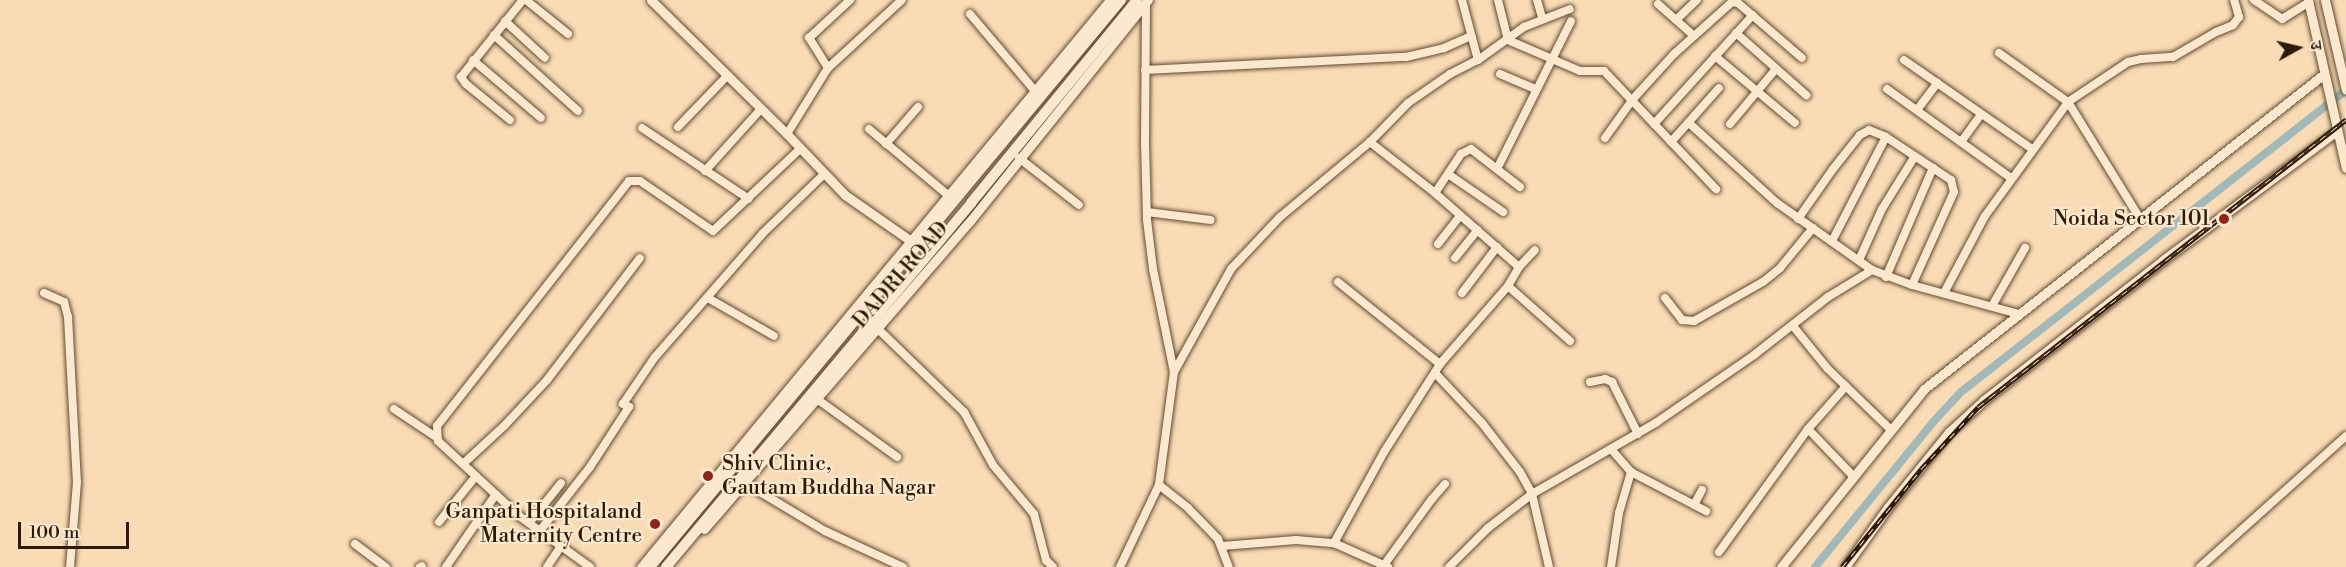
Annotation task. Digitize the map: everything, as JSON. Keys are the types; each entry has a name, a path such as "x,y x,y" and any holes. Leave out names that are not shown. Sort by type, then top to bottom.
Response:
{"main road":[{"path":"650,567 1121,0"},
{"path":"666,567 971,203 1144,1"}],"street":[{"path":"510,120 462,80 461,73 525,0 568,34"},
{"path":"651,0 787,134 844,195 911,241"},
{"path":"828,68 809,38 850,0"},
{"path":"787,134 828,68 902,0"},
{"name":"DADRI ROAD","path":"641,567 1110,0"},
{"path":"1462,0 1478,60"},
{"path":"1498,0 1508,40"},
{"path":"1537,0 1542,18"},
{"path":"1676,20 1697,0"},
{"path":"1944,293 1985,216 2010,178 2068,102 2128,63 2141,59 2173,57 2216,32 2233,25 2239,17 2234,0"},
{"path":"2254,0 2282,19 2309,1 2346,168"},
{"path":"2325,0 2346,90"},
{"path":"1120,567 1159,486 1173,372 1150,251 1147,212 1144,1"},
{"name":"DADRI ROAD","path":"673,567 970,221 1144,1"},
{"path":"1605,138 1633,99 1694,36 1735,1 1802,58"},
{"path":"1658,4 1694,36"},
{"path":"1173,372 1225,279 1244,254 1288,210 1370,142 1408,103 1450,74 1478,60 1524,27 1542,18 1570,9"},
{"path":"970,14 1035,91"},
{"path":"1654,123 1753,15"},
{"path":"505,21 545,58"},
{"path":"1498,167 1571,21"},
{"path":"1736,33 1775,70 1806,95"},
{"path":"494,35 578,111"},
{"path":"1145,70 1406,57 1444,48 1471,36"},
{"path":"1508,40 1584,72 1604,71 1716,189"},
{"path":"1999,53 2068,102 2141,220"},
{"path":"1715,56 1795,123"},
{"path":"473,60 541,118"},
{"path":"1904,60 2032,149"},
{"path":"1730,124 1775,70"},
{"path":"1500,74 1536,89"},
{"path":"678,127 727,76"},
{"path":"1781,567 1924,389 2325,76"},
{"path":"1917,110 1937,83"},
{"path":"1671,142 1719,88"},
{"path":"1887,88 2010,178"},
{"path":"886,144 918,107"},
{"path":"705,171 761,109"},
{"path":"1960,142 1981,114"},
{"path":"1689,123 1744,176 1798,219 1872,270 1912,285 2019,314"},
{"path":"642,128 749,199"},
{"path":"869,129 948,195"},
{"path":"1798,219 1860,135 1869,130 1886,137 1951,180 1954,192 1912,285"},
{"path":"1845,567 1888,507 1942,440 1975,408 2163,260 2337,130"},
{"path":"1832,241 1886,137"},
{"path":"1370,142 1435,193 1519,267"},
{"path":"436,437 437,426 630,181 640,181 710,231 717,229 800,149"},
{"path":"1435,193 1461,154 1471,149 1498,167 1520,187"},
{"path":"1859,260 1882,209 1915,156"},
{"path":"1019,158 1079,205"},
{"path":"1886,277 1933,168"},
{"path":"1448,174 1503,212"},
{"path":"539,532 590,467 629,407 623,404 655,357 763,233 824,175"},
{"path":"1147,212 1211,220"},
{"path":"1438,244 1461,216"},
{"path":"1665,298 1682,320 1694,321 1762,282 1780,268 1813,228"},
{"path":"1455,258 1478,230"},
{"path":"1461,293 1497,247"},
{"path":"1992,306 2025,248"},
{"path":"1334,543 1384,452 1440,364 1508,286 1519,267 1535,250"},
{"path":"464,463 505,425 547,380 640,258"},
{"path":"1449,567 1488,528 1532,494 1638,434 1793,326 1828,297 1872,270"},
{"path":"1338,282 1440,364"},
{"path":"1508,286 1570,341"},
{"path":"44,293 64,302 68,317 77,482 70,567"},
{"path":"708,298 774,336"},
{"path":"1793,326 1828,369 1891,430"},
{"path":"878,329 964,412 993,465 1034,514 1046,560 1053,567"},
{"path":"1435,373 1504,450 1532,494 1537,525 1549,567"},
{"path":"1590,382 1605,379 1612,382 1638,434"},
{"path":"1719,552 1808,429 1846,386"},
{"path":"817,399 897,457"},
{"path":"394,409 436,437 539,532 590,567"},
{"path":"1808,429 1854,477"},
{"path":"2200,567 2346,436"},
{"path":"1611,449 1631,472 1706,512"},
{"path":"1611,567 1618,513 1631,472"},
{"path":"439,522 476,476"},
{"path":"529,523 561,483"},
{"path":"745,483 825,531 903,567"},
{"path":"1222,546 1296,540 1334,543 1386,566 1445,484"},
{"path":"1159,486 1188,508 1214,534 1222,546 1229,567"},
{"path":"1694,505 1702,490"},
{"path":"446,567 496,494"},
{"path":"356,544 386,567"},
{"path":"547,567 561,546"}],"waterway":[{"path":"1815,567 1934,421 1961,392 2346,90"}],"railway":[{"path":"1842,567 1921,469 1978,407 2346,119"}],"place":[{"name":"Noida Sector 101","path":"2224,219"},
{"name":"Shiv Clinic, Gautam Buddha Nagar","path":"708,476"},
{"name":"Ganpati Hospitaland Maternity Centre","path":"655,524"}]}
